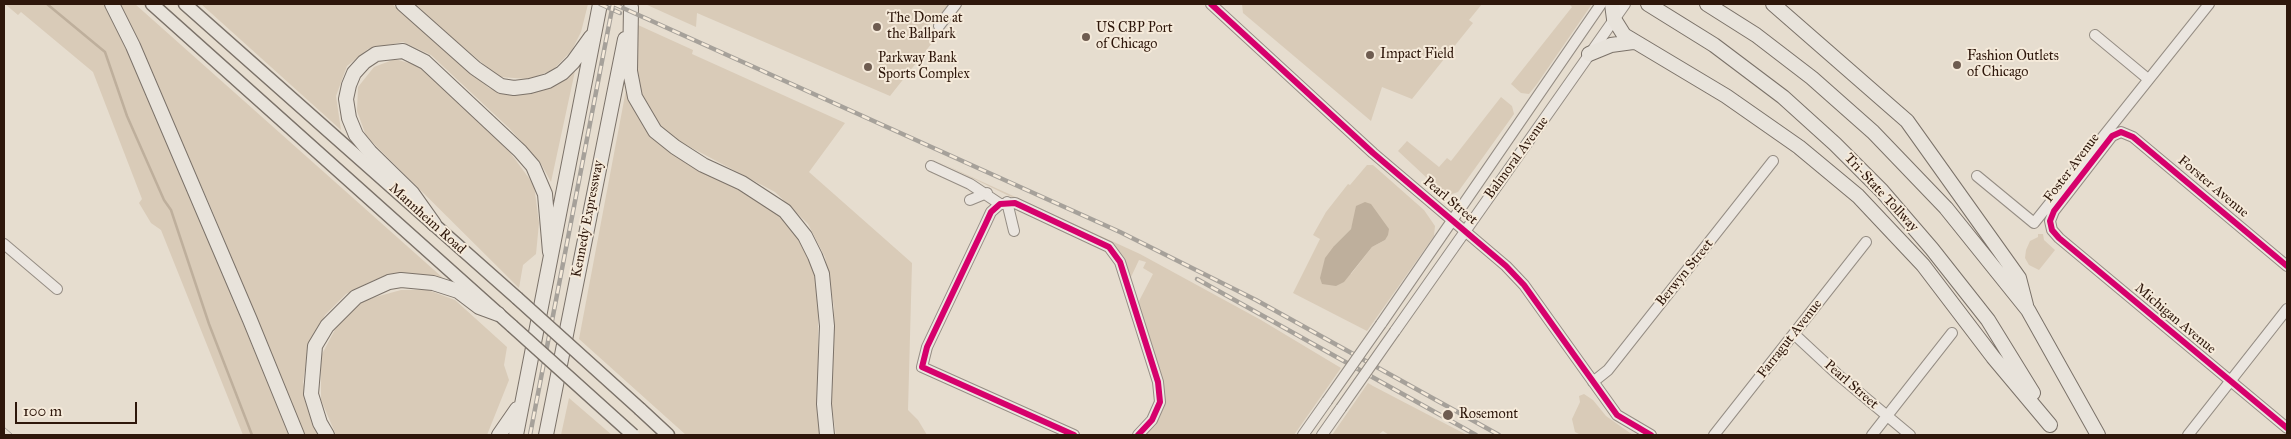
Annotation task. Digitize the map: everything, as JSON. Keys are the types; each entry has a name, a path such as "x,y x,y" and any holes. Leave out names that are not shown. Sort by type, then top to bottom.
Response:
{"highway":[{"path":"112,4 145,73 297,435"},
{"path":"403,4 488,79 501,86 514,88 548,81 562,73 573,62 594,32"},
{"name":"Kennedy Expressway","path":"516,435 550,252 600,4"},
{"name":"Tri-State Tollway","path":"1648,4 1714,46 1783,97 1835,144 1882,191 1932,249 1988,320 2054,430"},
{"path":"1707,4 1756,35 1812,78 1873,132 1946,208 2028,310 2098,435"},
{"path":"1773,4 1907,121 2019,278 2028,310"},
{"path":"632,5 630,70 635,97 655,131 674,147 742,183 785,211 805,236 815,256 822,274 827,326 824,404 827,435"},
{"name":"Kennedy Expressway","path":"546,435 607,122 632,5"},
{"path":"1614,8 1624,36 1726,96 1799,147 1858,196 1923,265 1993,357 2054,430"},
{"path":"1589,54 1611,45 1633,42"},
{"path":"434,224 412,193 370,152 356,135 348,118 346,99 354,73 364,62 376,54 403,51 425,62 520,151 533,166 545,194 550,252"},
{"path":"328,435 320,423 311,394 315,346 327,326 356,297 388,282 401,280 433,282 458,291 479,307 498,314"},
{"path":"499,435 518,407 524,389"}],"main road":[{"name":"Mannheim Road","path":"152,4 633,435"},
{"name":"Mannheim Road","path":"185,4 517,298 668,435"}],"street":[{"path":"939,26 956,4"},
{"name":"Pearl Street","path":"1211,4 1373,153 1465,230 1524,285 1617,415 1651,435"},
{"name":"Foster Avenue","path":"1977,176 2034,223 2209,4"},
{"name":"Balmoral Avenue","path":"1303,435 1452,220 1614,8"},
{"name":"Balmoral Avenue","path":"1322,435 1589,54 1614,8"},
{"path":"2095,35 2148,79"},
{"path":"2125,109 2127,122"},
{"name":"Foster Avenue","path":"2051,226 2054,211 2112,136 2121,132"},
{"name":"Forster Avenue","path":"2121,132 2134,137 2287,266"},
{"name":"Berwyn Street","path":"1593,382 1608,370 1773,161"},
{"path":"931,166 1004,203 1109,247 1120,262 1158,382 1160,402 1152,420 1138,435"},
{"path":"970,200 987,193"},
{"path":"1004,203 1014,231"},
{"path":"1004,203 991,212 927,347 922,367 1074,435"},
{"name":"Michigan Avenue","path":"2051,226 2059,238 2287,428"},
{"name":"Farragut Avenue","path":"1714,435 1866,242"},
{"path":"4,244 57,289"},
{"path":"2188,435 2287,309"},
{"path":"1872,435 1952,333"},
{"name":"Pearl Street","path":"1794,334 1910,435"}],"shaded area":[{"path":"5,4 104,4 151,101 289,435 243,435 161,230 151,223 139,203 142,199 93,72 21,12 18,15"},
{"path":"120,4 135,4 443,278 402,273 374,280 346,294 325,315 309,346 303,382 313,425 320,435 303,435 212,210"},
{"path":"201,4 392,4 489,88 516,95 546,89 575,71 551,182 540,162 509,128 431,55 403,42 368,49 347,66 336,96 341,130"},
{"path":"412,4 588,4 581,32 572,50 553,70 529,79 499,77"},
{"name":"Parkway Bank Sports Complex","path":"645,4 950,4 942,15 932,18 928,26 929,32 936,38 890,96 697,13 696,27"},
{"name":"Impact Field","path":"1242,4 1482,4 1469,20 1473,23 1412,99 1382,87 1371,121 1243,13"},
{"path":"1569,4 1592,4 1537,84 1529,94 1521,93 1511,84 1572,7"},
{"path":"638,25 693,50 692,54 845,123 809,172 912,263 908,410 918,420 927,435 836,435 831,401 834,307 825,257 808,224 775,192 673,138 658,126 636,89 634,45"},
{"path":"395,59 419,66 509,151 534,185 539,223 536,254 523,265 519,288 366,136 357,111 358,87 374,67"},
{"path":"626,90 637,115 655,139 679,158 744,190 772,208 798,236 814,271 818,301 818,391 821,435 686,435 579,339"},
{"path":"1501,97 1512,106 1514,114 1458,192 1449,195 1443,193 1398,151 1407,141 1439,167 1447,158 1451,161"},
{"path":"939,162 1140,254 1261,320 1341,368 1294,435 1144,435 1164,402 1139,307 1139,301 1153,274 1143,268 1146,262 1139,260 1131,277 1124,262 1104,242"},
{"path":"1367,165 1373,165 1424,210 1435,226 1434,236 1367,331 1293,293 1320,239 1313,235 1326,212 1348,184 1350,185","holes":["1354,220 1385,240 1372,247 1351,274 1334,246 1351,229"]},
{"path":"1365,202 1371,204 1389,229 1388,235 1385,240 1372,247 1344,282 1336,286 1322,284 1320,278 1325,258 1351,229 1356,206"},
{"path":"2038,234 2043,234 2044,240 2055,250 2039,270 2029,265 2025,258 2030,241 2038,237"},
{"path":"401,290 428,290 455,300 507,347 504,365 509,380 487,435 336,435 321,400 321,356 338,324 361,301"},
{"path":"1368,383 1467,435 1389,435 1383,431 1378,435 1332,435"},
{"path":"1584,394 1593,400 1606,416 1633,435 1581,435 1575,432 1572,419 1580,402 1579,396"},
{"path":"569,398 612,435 561,435"}],"waterway":[{"path":"47,4 105,52 127,116 164,200 171,210 209,324 252,435"}],"tram line":[{"path":"4,427 13,435"}],"railway":[{"path":"600,4 620,13"},
{"path":"530,435 613,4"},
{"path":"614,4 1120,232 1256,300 1499,435"},
{"path":"1197,279 1476,435"}],"cycle path":[{"path":"1211,4 1373,153 1506,266 1524,285 1617,415 1651,435"},
{"path":"2287,266 2133,137 2121,132 2112,136 2054,211 2050,221 2052,230 2059,238 2287,428"},
{"path":"1074,435 922,367 927,347 991,212 1000,204 1015,203 1109,247 1120,262 1158,382 1160,402 1152,420 1138,435"}],"place":[{"name":"The Dome at the Ballpark","path":"877,27"},
{"name":"US CBP Port of Chicago","path":"1086,37"},
{"name":"Impact Field","path":"1370,55"},
{"name":"Fashion Outlets of Chicago","path":"1957,65"},
{"name":"Parkway Bank Sports Complex","path":"868,67"},
{"name":"Rosemont","path":"1448,415"}]}
